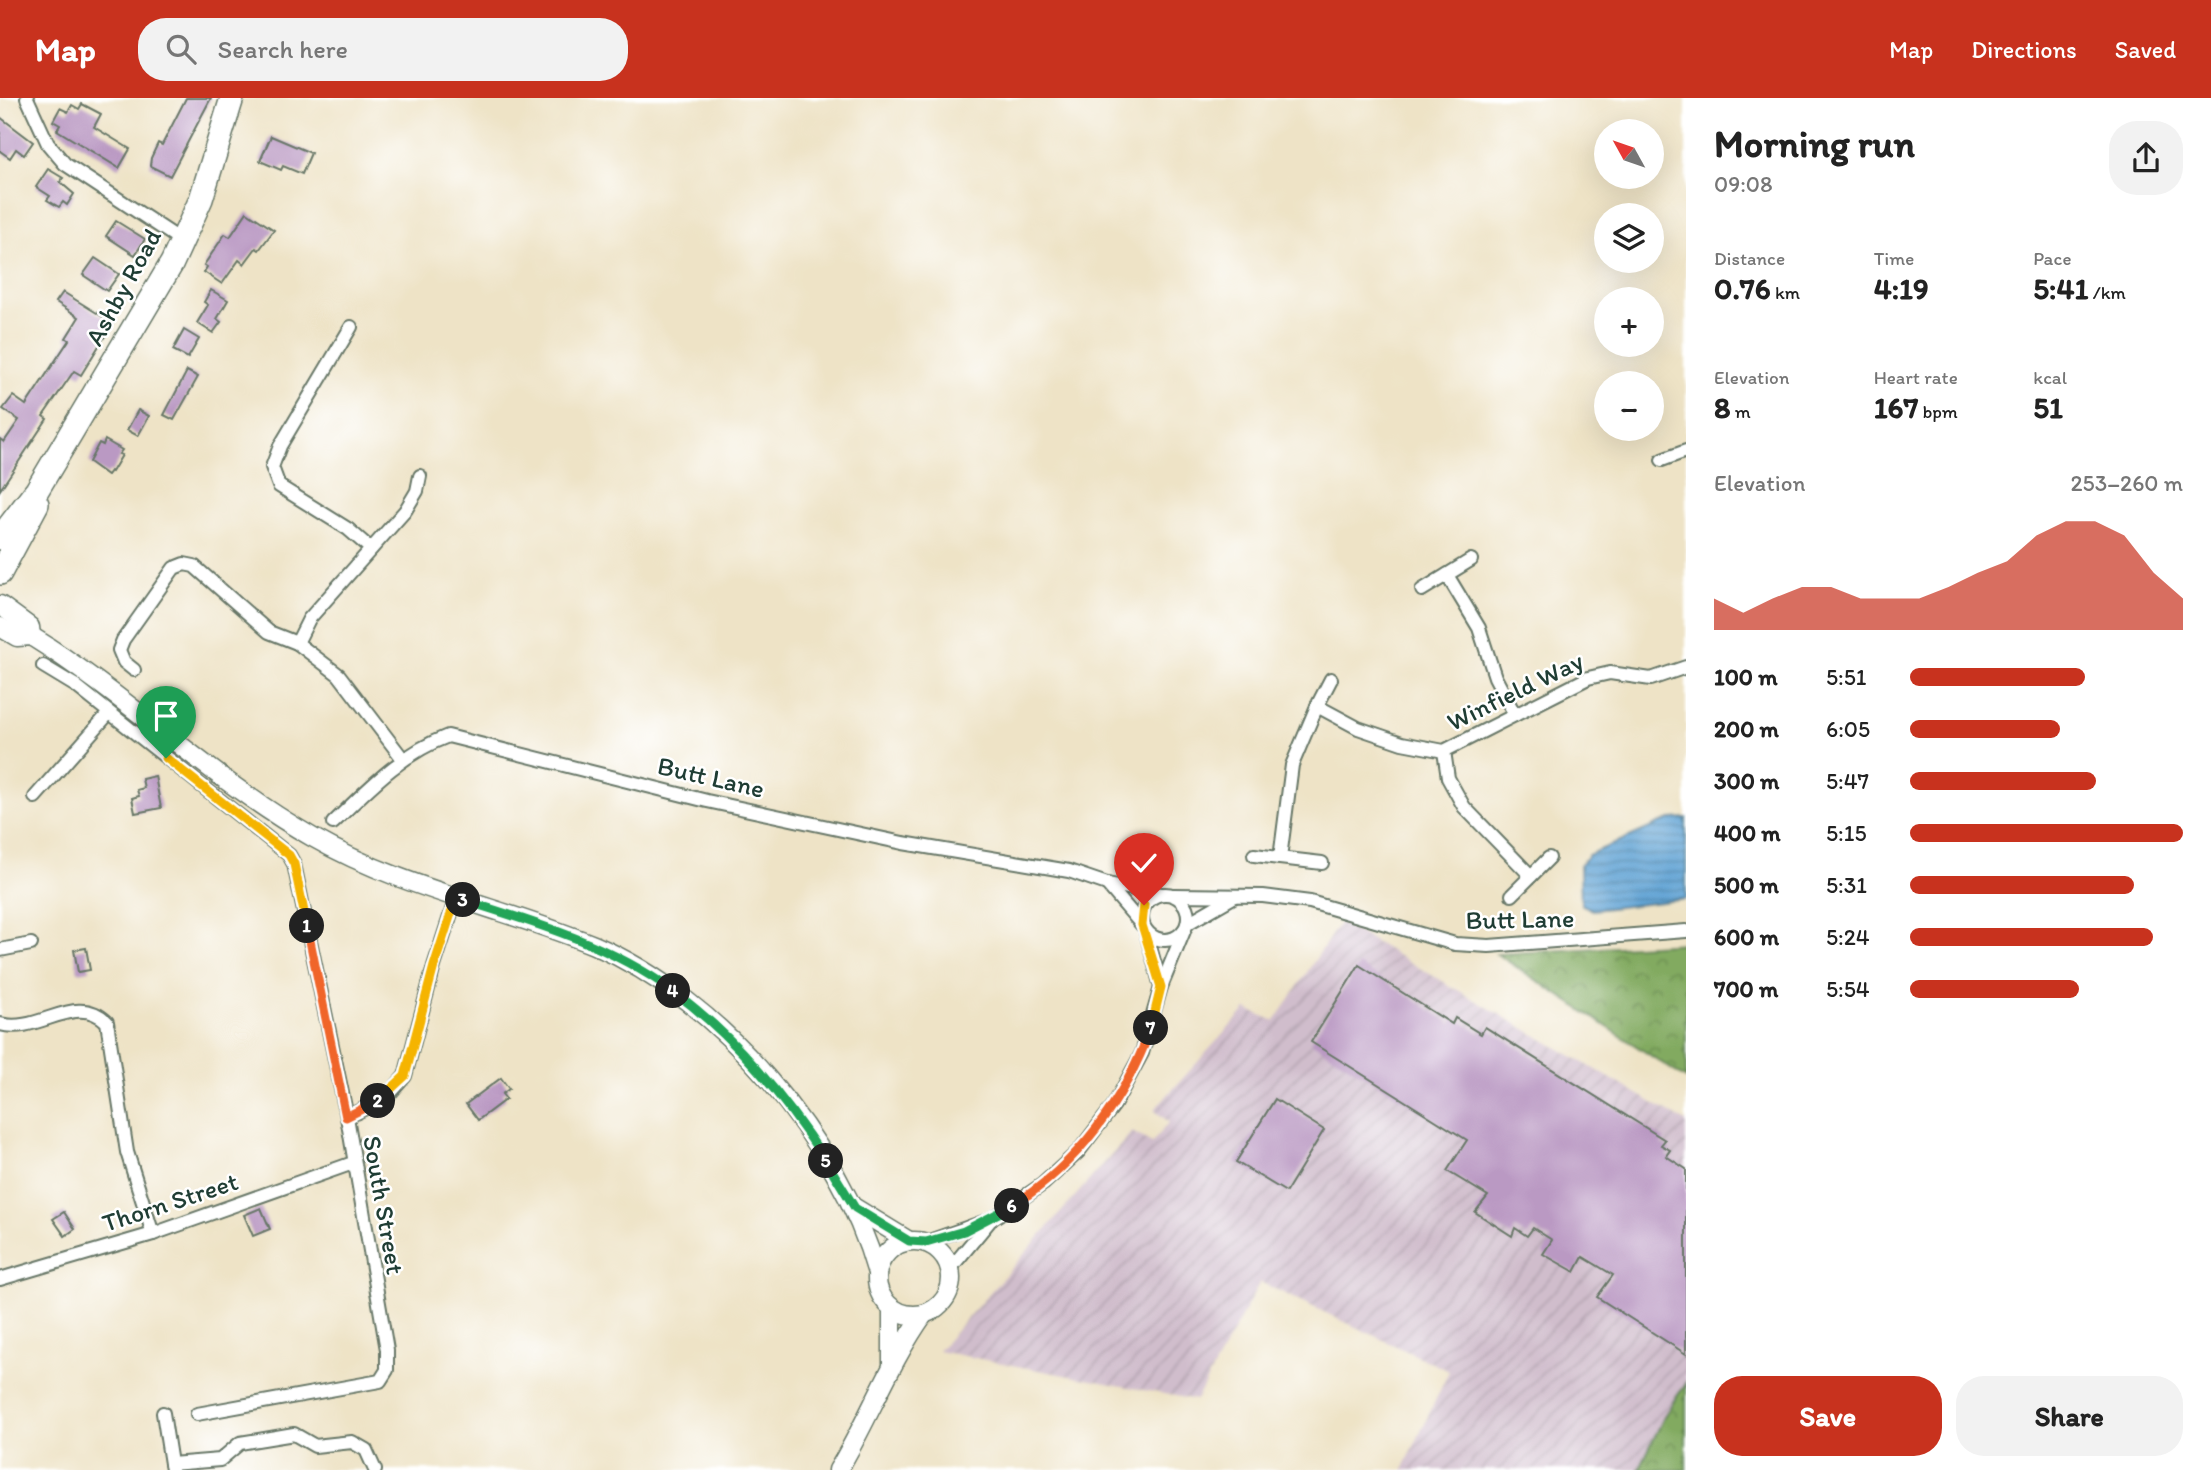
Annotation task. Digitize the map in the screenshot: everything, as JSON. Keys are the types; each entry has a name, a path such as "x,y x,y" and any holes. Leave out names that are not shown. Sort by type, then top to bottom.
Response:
{"highway":[{"name":"Ashby Road","path":"0,538 37,490 161,282 201,199 232,98"},
{"name":"Ashby Road","path":"0,573 37,506 37,490"}],"street":[{"path":"27,98 48,144 65,164 182,240"},
{"path":"351,327 280,446 272,467 279,486 348,528 372,549"},
{"path":"1662,460 1686,451"},
{"path":"297,643 309,619 405,511 416,491 420,476"},
{"path":"1422,590 1471,559"},
{"path":"134,670 124,662 119,650 123,640 174,568 184,564 194,566 269,632 297,643 339,675 403,759"},
{"path":"1447,575 1479,628 1495,677 1515,715"},
{"path":"0,605 30,627 31,636"},
{"path":"0,627 17,637 31,636 104,683 222,776 310,836 402,880 571,936 622,957 684,999 743,1050 790,1106 855,1208 877,1273 880,1292 892,1308 907,1314 924,1314 934,1309 949,1292 950,1269 942,1253 855,1208"},
{"path":"35,797 109,713 43,666"},
{"name":"Winfield Way","path":"1317,706 1358,728 1391,740 1423,749 1444,751 1579,681 1598,675 1650,679 1686,667"},
{"path":"1280,858 1292,765 1331,679"},
{"name":"South Street","path":"109,713 289,855 295,871 346,1117 387,1350 387,1370 380,1381 197,1414"},
{"name":"Butt Lane","path":"333,823 403,759 424,745 448,736 469,739 547,763 707,801 903,843 1069,871 1107,884 1167,895 1264,895 1310,902 1455,944 1516,944 1686,931"},
{"path":"1444,751 1448,778 1464,807 1531,876"},
{"path":"1254,855 1322,863"},
{"path":"1512,895 1549,858"},
{"path":"1107,884 1144,928 1161,941 1169,941 1186,927"},
{"path":"950,1269 992,1219 1063,1166 1114,1105 1142,1053 1161,987 1186,927 1185,906 1167,895 1144,905 1144,928 1161,987"},
{"name":"Butt Lane","path":"1186,927 1235,896"},
{"path":"346,1117 386,1098 405,1076 434,966 456,898"},
{"path":"0,950 31,944"},
{"path":"0,1024 27,1025 73,1010 88,1009 107,1021 127,1152 153,1234"},
{"name":"Thorn Street","path":"0,1279 153,1234 353,1163"},
{"path":"877,1273 885,1255 900,1243 918,1242 992,1219"},
{"path":"891,1367 892,1308"},
{"path":"838,1470 878,1398 891,1367 924,1314"},
{"path":"163,1413 172,1467 219,1460 240,1443 295,1434 315,1446 342,1442 359,1445 372,1457 375,1470"}],"shaded area":[{"path":"1340,922 1686,1122 1686,1470 1403,1470 1449,1371 1260,1282 1196,1400 938,1351 1132,1132 1152,1143 1169,1122 1154,1110 1246,1009 1275,1021"}],"green space":[{"path":"1686,943 1686,1079 1497,954"},
{"path":"1686,1383 1686,1470 1639,1470 1666,1413"}],"water":[{"path":"1686,818 1686,899 1593,910 1581,904 1580,865 1588,855 1670,819"}],"building":[{"path":"186,98 211,98 170,176 150,166 151,158 158,143 162,145"},
{"path":"82,104 101,114 94,127 130,149 119,168 57,130 60,125 53,121 60,108 68,112 72,105 79,109"},
{"path":"0,117 33,142 24,155 16,149 10,158 0,151"},
{"path":"271,136 311,153 302,174 283,166 281,170 260,161"},
{"path":"48,169 63,178 60,182 74,194 67,205 63,202 59,207 47,200 50,196 36,187"},
{"path":"247,212 274,230 244,264 239,260 222,284 204,272 207,267 204,265 225,234 230,237"},
{"path":"116,221 145,239 135,255 106,236"},
{"path":"95,258 119,274 107,291 83,275"},
{"path":"211,290 228,300 217,319 221,322 213,333 197,323 208,305 204,302"},
{"path":"63,292 113,323 81,375 74,371 43,416 47,419 0,490 0,439 4,442 19,420 3,409 13,396 26,405 69,340 66,338 79,317 56,302"},
{"path":"184,330 199,339 188,358 173,350"},
{"path":"187,371 198,377 174,420 164,415"},
{"path":"138,410 149,416 138,436 127,430"},
{"path":"105,440 122,450 112,472 107,475 89,462 99,443 103,445"},
{"path":"155,776 161,808 135,813 132,798 139,796 137,790 144,788 142,779"},
{"path":"86,948 90,970 78,972 74,950"},
{"path":"1359,965 1452,1024 1455,1018 1481,1034 1485,1027 1665,1140 1661,1145 1670,1150 1666,1156 1686,1169 1686,1354 1597,1297 1613,1275 1583,1257 1575,1272 1543,1254 1552,1240 1533,1228 1527,1236 1515,1228 1512,1236 1475,1212 1488,1196 1447,1171 1467,1140 1311,1042"},
{"path":"501,1078 509,1089 502,1094 506,1099 478,1120 466,1104"},
{"path":"1275,1099 1324,1130 1286,1192 1236,1162"},
{"path":"261,1208 270,1229 253,1236 244,1215"},
{"path":"64,1212 75,1229 65,1236 53,1219"}],"route":[{"path":"166,758 281,848 294,864 346,1117 386,1098 405,1076 434,966 456,898 521,918 622,957 676,993 743,1050 790,1106 855,1208 909,1241 926,1242 964,1231 992,1219 1021,1201 1079,1151 1114,1105 1142,1053 1158,1007 1161,987 1142,925 1144,905"}]}
